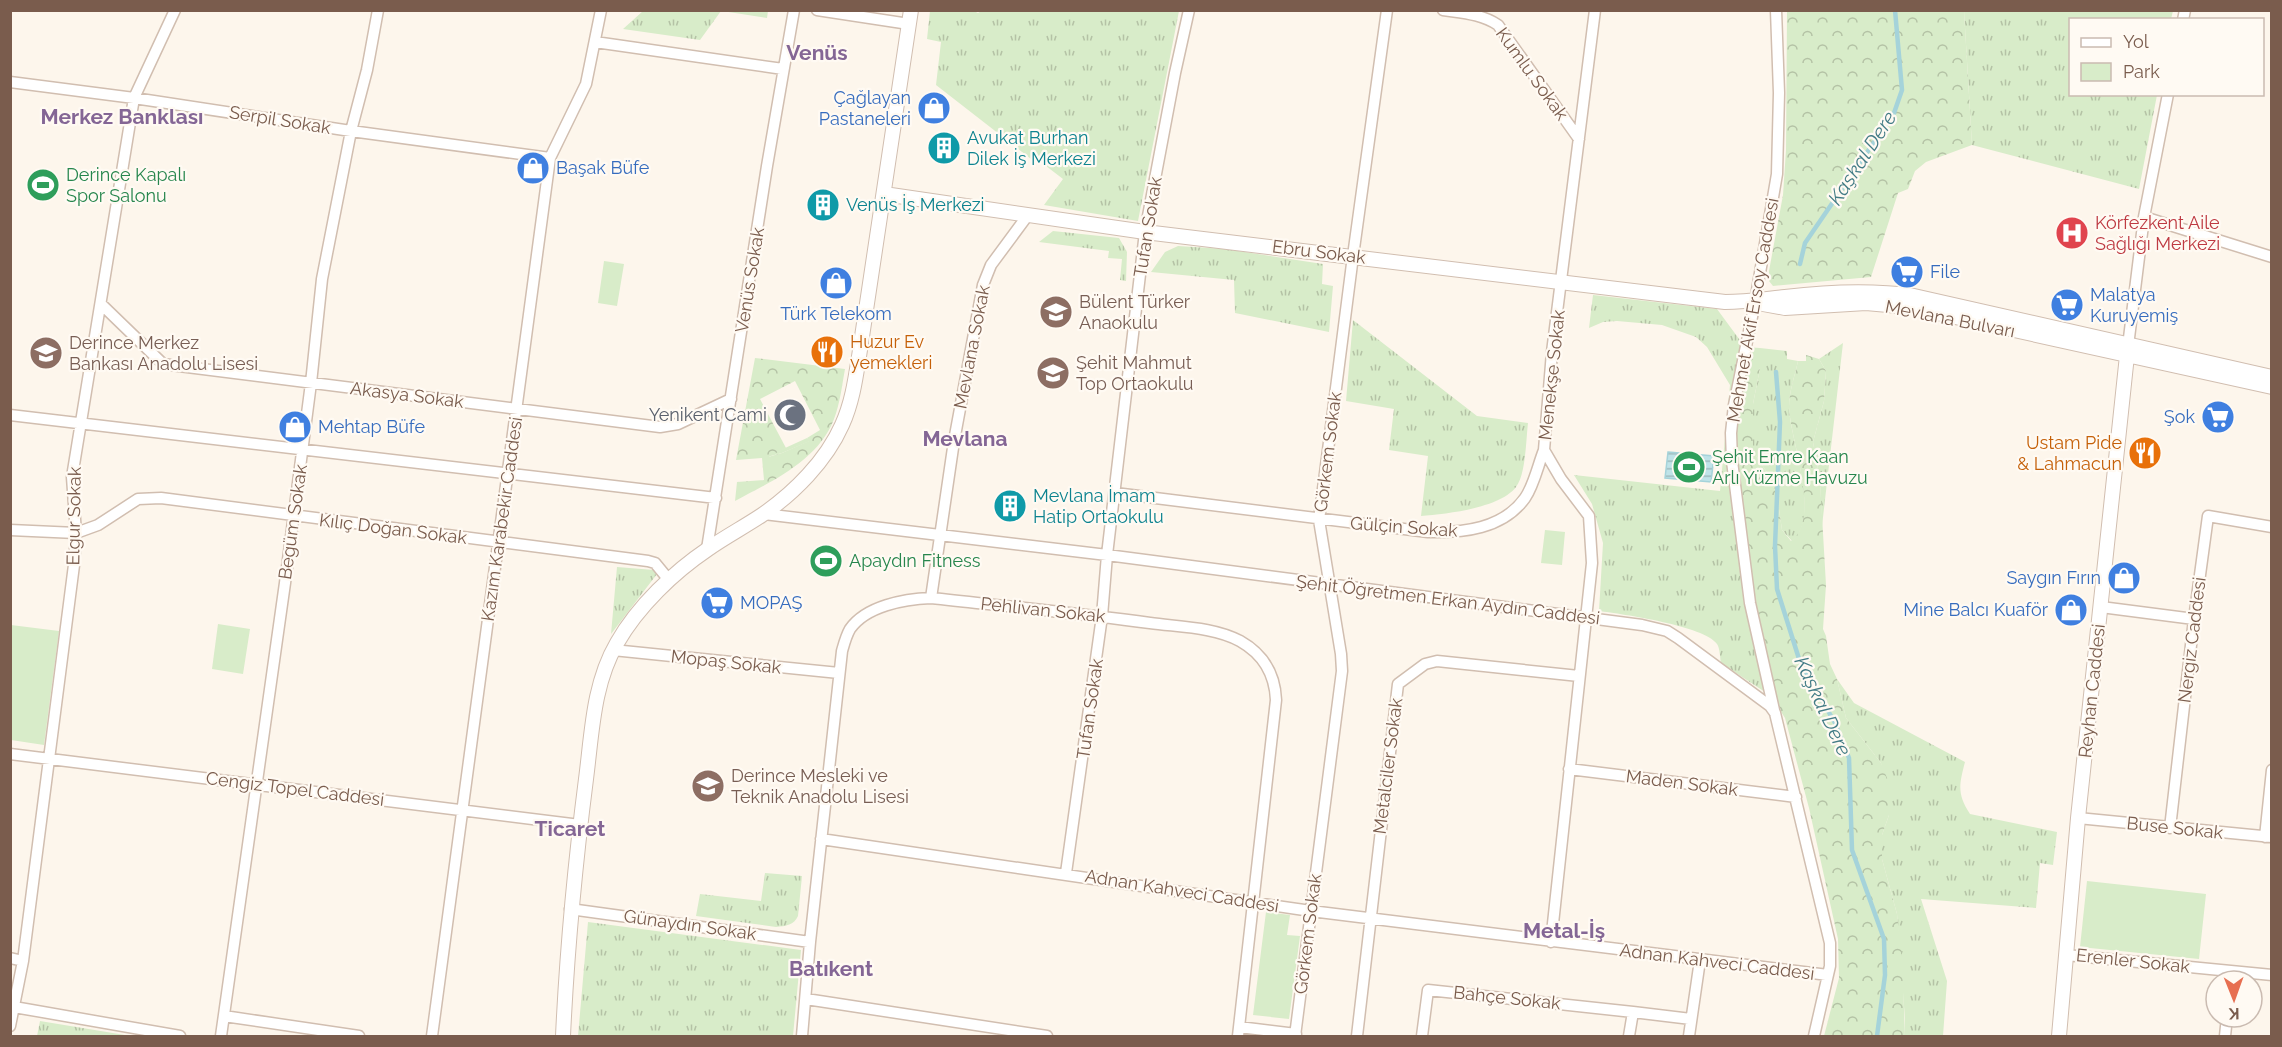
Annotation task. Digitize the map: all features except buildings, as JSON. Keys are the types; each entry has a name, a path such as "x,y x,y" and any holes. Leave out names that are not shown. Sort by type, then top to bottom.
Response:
{"street":[{"name":"Elgur Sokak","path":"10,1026 23,961 73,574 76,533 72,483 134,98 175,10"},
{"name":"Begüm Sokak","path":"222,1036 311,383 322,279 378,10"},
{"name":"Kazım Karabekir Caddesi","path":"432,1036 550,158 586,84 601,10"},
{"name":"Venüs Sokak","path":"707,549 794,10"},
{"path":"563,1036 570,909 580,825 597,699 601,680 613,650 627,627 669,580 707,549 764,513 796,486 829,449 848,412 860,350 910,17 817,10"},
{"name":"Tufan Sokak","path":"1066,873 1102,616 1107,555 1145,232 1189,10"},
{"name":"Görkem Sokak","path":"1296,1035 1342,671 1319,520 1387,10"},
{"name":"Kumlu Sokak","path":"1443,10 1477,15 1490,19 1498,25 1579,139"},
{"name":"Menekşe Sokak","path":"1551,942 1592,563 1589,516 1544,450 1552,352 1595,10"},
{"name":"Mehmet Akif Ersoy Caddesi","path":"1775,713 1750,603 1732,461 1731,433 1734,405 1777,174 1779,93 1776,10"},
{"path":"595,42 783,69"},
{"name":"Serpil Sokak","path":"10,82 134,98 351,132 550,158"},
{"path":"2128,351 2144,217 2168,96"},
{"name":"Ebru Sokak","path":"884,194 1145,232 1725,302 1755,302"},
{"name":"Mevlana Sokak","path":"931,598 954,441 983,285 991,265 1028,215"},
{"path":"2144,217 2271,257"},
{"name":"Mevlana Bulvarı","path":"1755,302 1796,296 1860,292 1914,296 2271,387"},
{"name":"Akasya Sokak","path":"101,304 163,364 660,427 678,424 731,399"},
{"name":"Mevlana Bulvarı","path":"2128,351 2271,377"},
{"name":"Reyhan Caddesi","path":"2059,1036 2078,818 2128,351"},
{"path":"10,415 716,498"},
{"name":"Gülçin Sokak","path":"1115,493 1319,520 1428,532 1459,532 1481,528 1504,517 1525,498 1544,450"},
{"name":"Kılıç Doğan Sokak","path":"10,530 76,533 98,525 129,503 148,498 161,498 648,561 655,563 669,580"},
{"name":"Şehit Öğretmen Erkan Aydın Caddesi","path":"764,513 1107,555 1329,586 1648,626 1667,631 1678,638 1770,706 1775,713"},
{"name":"Nergiz Caddesi","path":"2170,828 2208,516 2271,527"},
{"name":"Pehlivan Sokak","path":"802,1036 839,673 845,640 849,630 856,622 891,604 931,598 1102,616 1207,630 1231,636 1254,652 1273,676 1276,700 1270,763 1238,1032"},
{"path":"2101,607 2194,619"},
{"name":"Mopaş Sokak","path":"613,650 839,673"},
{"name":"Metalciler Sokak","path":"1357,1036 1398,684 1425,664 1437,661 1579,676"},
{"path":"1775,713 1830,943 1828,975 1814,1036"},
{"name":"Cengiz Topel Caddesi","path":"10,754 580,825"},
{"name":"Maden Sokak","path":"1569,769 1796,797"},
{"path":"2268,837 2271,770"},
{"name":"Buse Sokak","path":"2078,818 2268,837"},
{"name":"Adnan Kahveci Caddesi","path":"821,839 1370,918 1828,975"},
{"name":"Günaydın Sokak","path":"570,909 810,942"},
{"name":"Erenler Sokak","path":"2066,955 2204,973"},
{"path":"10,958 23,961"},
{"path":"1689,1036 1700,960"},
{"name":"Bahçe Sokak","path":"1422,1036 1428,990 1633,1012"},
{"path":"806,999 1047,1036"},
{"path":"14,1007 180,1036"},
{"path":"1629,1036 1633,1012 1691,1018"},
{"path":"224,1016 359,1036"},
{"path":"1238,1032 1296,1035"}],"green space":[{"path":"643,11 721,11 700,40 623,29"},
{"path":"722,11 768,11 767,18"},
{"path":"930,11 974,11 978,13 981,11 1179,11 1138,221 1044,205 1063,179 1033,156 1031,159 936,85 941,42 927,39"},
{"path":"1787,11 1964,11 1972,145 1926,162 1915,171 1908,189 1898,193 1871,277 1773,286 1769,281 1783,195 1786,150"},
{"path":"1964,11 2173,11 2171,18 2069,18 2069,96 2157,96 2139,189 1972,145"},
{"path":"1053,231 1119,238 1127,252 1126,281 1120,280 1122,259 1108,258 1109,251 1039,242"},
{"path":"1178,246 1225,249 1323,264 1322,284 1333,286 1329,332 1235,313 1234,280 1151,272 1165,252"},
{"path":"604,261 624,264 617,306 598,303"},
{"path":"1593,295 1717,309 1745,347 1771,696 1721,663 1717,644 1697,632 1662,622 1599,611 1603,543 1592,504 1574,475 1720,491 1730,385 1707,347 1696,337 1662,325 1617,321 1603,322 1589,328"},
{"path":"1353,320 1477,416 1528,423 1522,474 1516,487 1498,500 1486,505 1445,514 1421,516 1428,456 1389,450 1394,409 1346,401"},
{"path":"1843,343 1822,526 1820,481 1813,442 1824,401 1826,371 1819,359"},
{"path":"1745,347 1760,348 1760,368 1753,404 1753,451 1768,474 1777,495 1782,530 1791,541 1800,530 1804,515 1804,497 1789,407 1791,390 1798,361 1806,361 1806,355 1819,359 1826,371 1824,401 1813,442 1820,481 1826,585 1823,629 1830,664 1837,679 1846,718 1881,763 1889,783 1889,815 1882,835 1882,859 1897,914 1902,957 1905,1036 1824,1036 1839,978 1838,939 1809,808 1785,718 1771,696 1732,461"},
{"path":"1760,348 1787,351 1787,359 1798,361 1789,407 1802,478 1804,515 1801,530 1792,541 1782,530 1777,495 1768,474 1753,451 1753,404 1760,368"},
{"path":"755,358 845,369 834,419 827,434 805,458 778,477 735,501 737,482 764,480 762,458 736,460","holes":["795,381 820,430 807,438 809,441 768,457 786,448 760,399"]},
{"path":"807,438 810,441 763,458"},
{"path":"1545,530 1565,532 1562,565 1541,563"},
{"path":"617,567 654,570 657,574 611,634"},
{"path":"218,624 250,629 243,674 212,669"},
{"path":"11,625 59,631 44,745 11,740"},
{"path":"1837,679 1854,703 1965,762 1960,789 1970,814 2057,832 2053,865 2040,863 2036,908 1921,899 1947,981 1943,1036 1905,1036 1897,914 1882,859 1882,835 1889,815 1881,763 1846,718"},
{"path":"765,873 802,876 798,916 792,923 776,927 696,916 700,894 761,901"},
{"path":"2087,881 2206,894 2199,959 2080,947"},
{"path":"1266,912 1290,915 1287,935 1300,936 1289,1019 1253,1015"},
{"path":"588,922 801,950 793,1036 578,1036"},
{"path":"40,1021 131,1036 37,1036"}],"water":[{"name":"Şehit Emre Kaan Arlı Yüzme Havuzu","path":"1668,452 1714,456 1711,482 1665,478"}],"waterway":[{"name":"Kaşkal Dere","path":"1800,264 1805,243 1894,113 1902,90 1895,10"},
{"name":"Kaşkal Dere","path":"1776,372 1780,422 1775,546 1777,589 1800,662 1835,723 1849,758 1852,850 1884,939 1885,975 1877,1036"}],"place":[{"name":"Çağlayan Pastaneleri","path":"934,108"},
{"name":"Avukat Burhan Dilek İş Merkezi","path":"944,148"},
{"name":"Başak Büfe","path":"533,168"},
{"name":"Derince Kapalı Spor Salonu","path":"43,185"},
{"name":"Venüs İş Merkezi","path":"823,205"},
{"name":"Körfezkent Aile Sağlığı Merkezi","path":"2072,233"},
{"name":"File","path":"1907,272"},
{"name":"Türk Telekom","path":"836,283"},
{"name":"Malatya Kuruyemiş","path":"2067,305"},
{"name":"Bülent Türker Anaokulu","path":"1056,312"},
{"name":"Huzur Ev yemekleri","path":"827,352"},
{"name":"Derince Merkez Bankası Anadolu Lisesi","path":"46,353"},
{"name":"Şehit Mahmut Top Ortaokulu","path":"1053,373"},
{"name":"Yenikent Cami","path":"790,415"},
{"name":"Şok","path":"2218,417"},
{"name":"Mehtap Büfe","path":"295,427"},
{"name":"Ustam Pide & Lahmacun","path":"2145,453"},
{"name":"Şehit Emre Kaan Arlı Yüzme Havuzu","path":"1689,467"},
{"name":"Mevlana İmam Hatip Ortaokulu","path":"1010,506"},
{"name":"Apaydın Fitness","path":"826,561"},
{"name":"Saygın Fırın","path":"2124,578"},
{"name":"MOPAŞ","path":"717,603"},
{"name":"Mine Balcı Kuaför","path":"2071,610"},
{"name":"Derince Mesleki ve Teknik Anadolu Lisesi","path":"708,786"}],"district":[{"name":"Venüs","path":"817,53"},
{"name":"Merkez Banklası","path":"122,117"},
{"name":"Mevlana","path":"965,439"},
{"name":"Ticaret","path":"570,829"},
{"name":"Metal-İş","path":"1564,931"},
{"name":"Batıkent","path":"831,969"}]}
